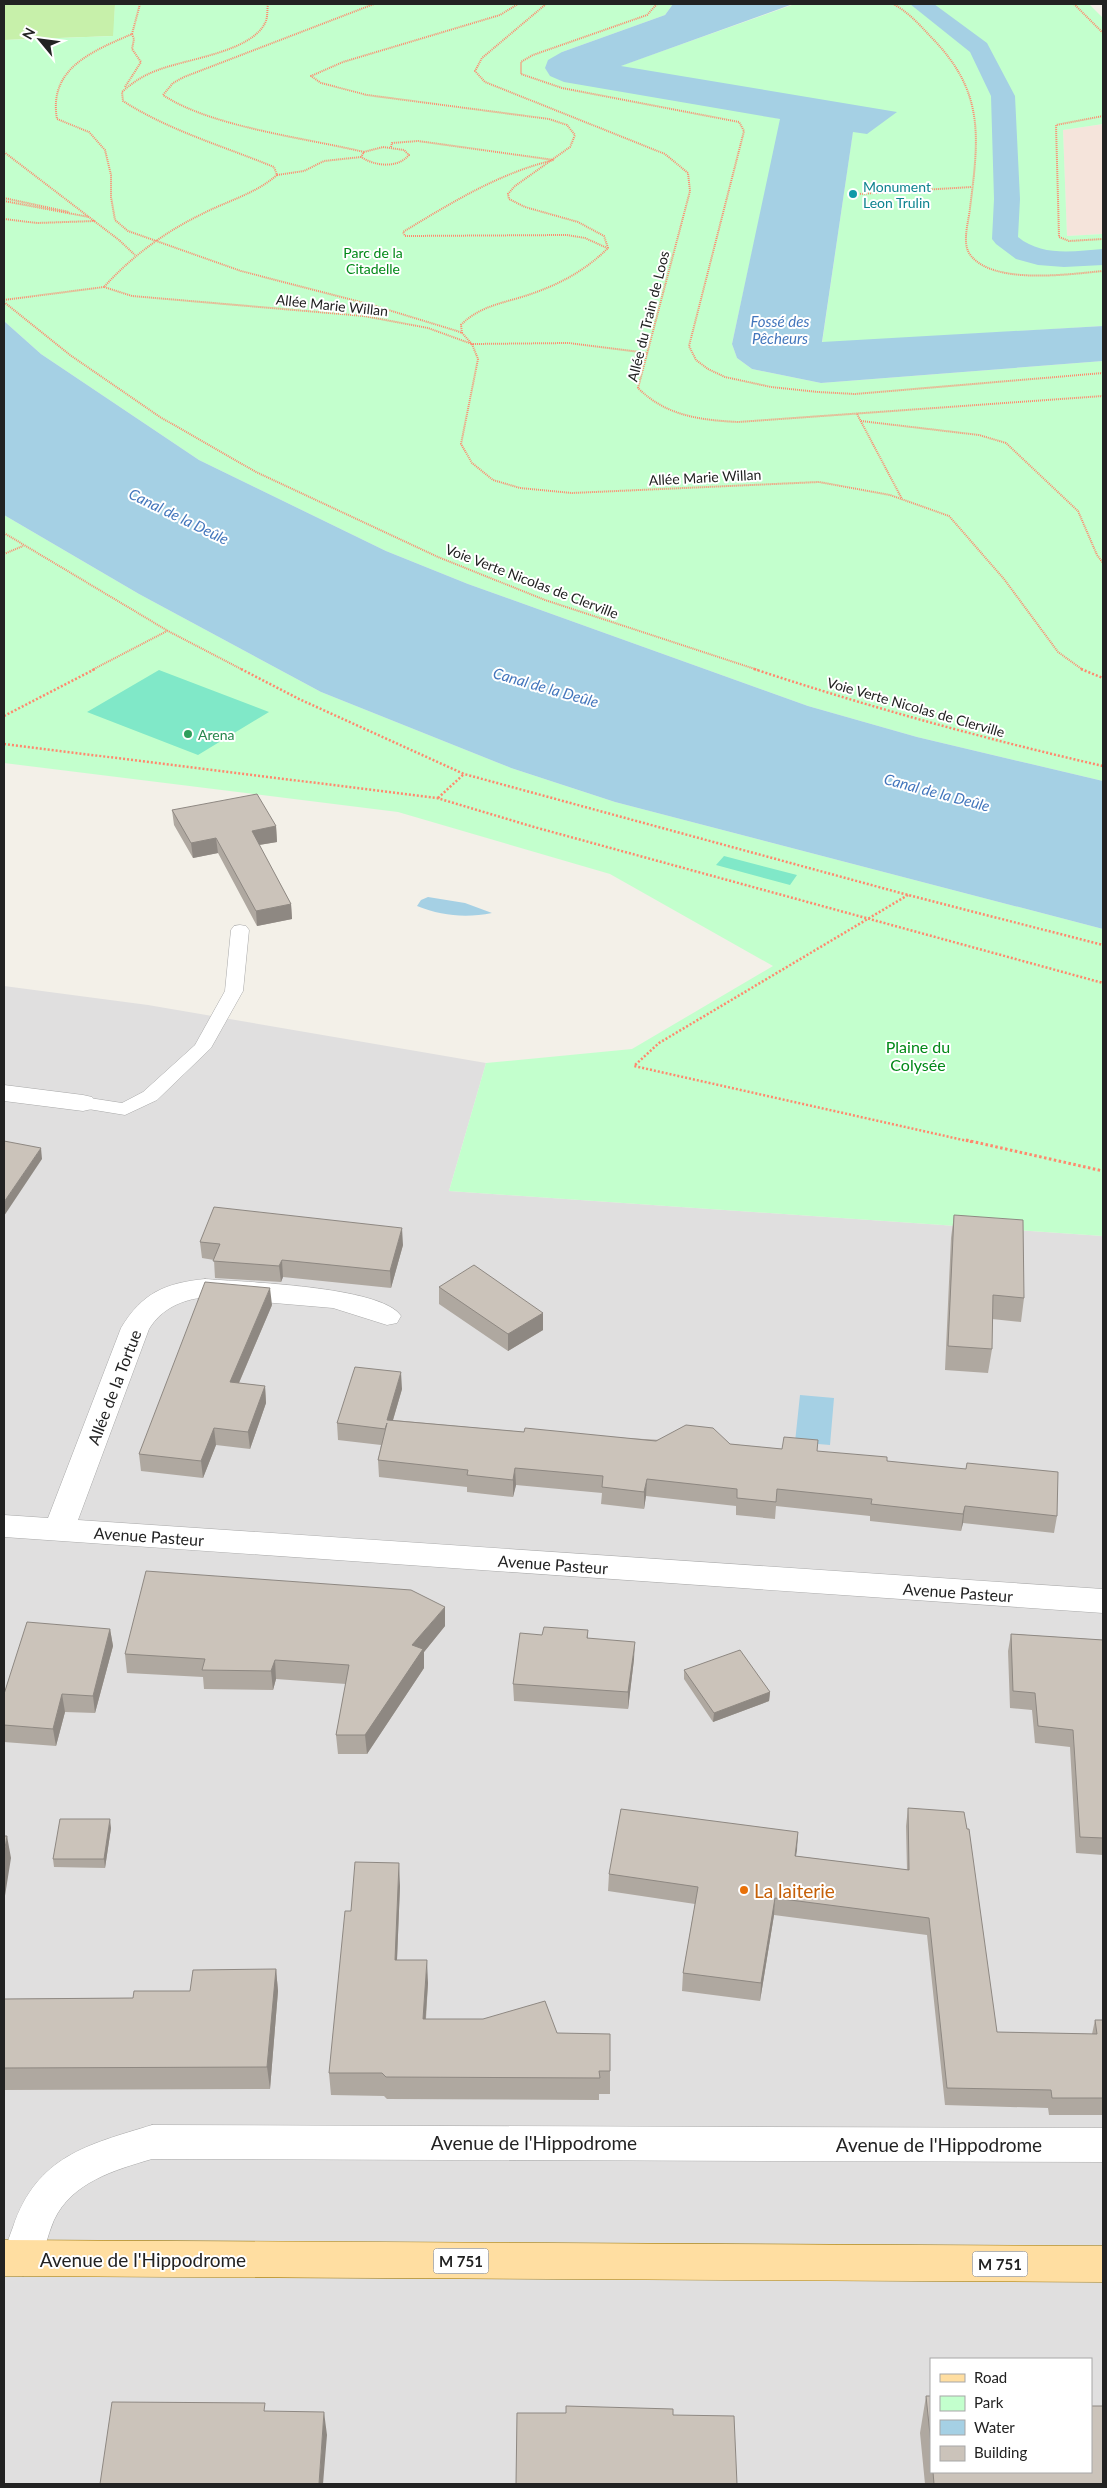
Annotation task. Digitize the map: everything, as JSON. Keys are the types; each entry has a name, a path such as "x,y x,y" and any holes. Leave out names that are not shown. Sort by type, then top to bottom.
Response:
{"main road":[{"name":"Avenue de l'Hippodrome","path":"14,2258 1103,2264"}],"street":[{"path":"5,1094 83,1103"},
{"name":"Allée de la Tortue","path":"59,1530 136,1328 142,1315 160,1300 189,1289 205,1288 333,1299 351,1303 387,1316"},
{"name":"Avenue Pasteur","path":"4,1526 1103,1601"},
{"name":"Avenue de l'Hippodrome","path":"14,2258 39,2209 62,2179 100,2158 152,2142 1103,2145"}],"lane":[{"path":"83,1103 125,1109 150,1096 202,1048 234,992 240,930"}],"path":[{"path":"140,4 138,16 131,29 134,39 132,49 142,62 140,67 126,81 122,92 123,101 165,126 268,164 274,167 277,175"},
{"path":"125,87 148,74 243,43 259,33 269,20 268,4"},
{"path":"4,301 104,287 135,255 155,242 200,214 256,189 277,175 304,172 324,161 361,157 369,162 384,164 399,162 408,158 410,155 404,150 391,147 364,152 220,117 169,102 162,95 173,83 184,77 374,4"},
{"path":"518,4 500,15 343,62 312,76 314,81 326,86 357,93 566,124 575,135 570,146 554,160 515,186 508,194 509,199 525,207 585,226 604,236 608,248"},
{"name":"Allée du Train de Loos","path":"546,4 482,58 475,71 485,82 665,154 688,174 690,191 638,388 647,400 674,413 709,420 738,422 1103,396"},
{"path":"657,4 647,15 533,55 521,62 521,74 562,88 739,122 744,131 689,346 696,360 708,369 729,377 766,386 847,394 895,392 1103,373"},
{"path":"893,4 901,8 945,49 969,88 974,109 975,132 966,240 969,253 981,264 1001,272 1027,275 1103,271"},
{"path":"1074,4 1103,33"},
{"path":"132,34 88,54 74,66 59,85 53,100 57,119 89,132 105,150 112,175 110,197 115,220 128,232 241,271 379,307 462,333 472,344 568,343 648,353"},
{"path":"1103,116 1056,124 1059,237 1069,241 1103,238"},
{"path":"391,147 392,143 398,141 412,141 554,160"},
{"path":"4,152 95,221 135,255"},
{"path":"361,157 364,152"},
{"path":"554,160 530,164 511,171 404,232 405,236 567,235 585,238 608,248"},
{"path":"858,194 971,187"},
{"path":"4,198 28,201 89,217"},
{"path":"4,202 89,217"},
{"path":"4,219 37,223 95,221"},
{"path":"462,333 461,325 464,320 494,305 526,296 583,270 608,248"},
{"name":"Allée Marie Willan","path":"104,287 132,296 364,316 428,328 472,344 478,359 461,444 472,463 494,480 520,488 572,493 819,482 890,495 948,516 1004,579 1058,652 1086,673 1103,678"},
{"name":"Voie Verte Nicolas de Clerville","path":"4,301 70,355 160,418 256,472 438,557 555,603 849,700 1041,752 1103,766"},
{"path":"856,414 902,500"},
{"path":"861,422 979,435 1006,444 1078,511 1097,555 1103,563"},
{"path":"4,533 168,631 299,699 464,774 908,895 1103,945"},
{"path":"4,554 24,546"},
{"path":"4,716 168,631"},
{"path":"4,744 437,798 534,828 1103,983"},
{"path":"437,798 464,774"},
{"path":"908,895 659,1043 634,1066 1103,1171"}],"shaded area":[{"path":"1103,124 1103,234 1067,236 1063,130"},
{"path":"4,986 148,1005 486,1063 449,1191 1103,1236 1103,2484 4,2484"}],"green space":[{"path":"4,4 115,4 114,36 4,40"},
{"name":"Parc de la Citadelle","path":"115,4 673,4 665,15 562,52 728,109 781,119 732,344 737,358 752,369 821,383 1103,361 1103,781 917,737 808,706 468,584 386,551 199,460 41,354 4,321 4,40 113,36"},
{"path":"791,4 1089,4 1103,18 1103,124 1063,130 1067,236 1103,234 1103,326 822,343 853,131 620,66"},
{"name":"Plaine du Colysée","path":"4,515 139,594 321,692 511,768 615,802 1103,929 1103,1236 449,1191 486,1063 632,1049 773,966 610,874 398,812 4,763"},
{"name":"Arena","path":"159,670 269,712 198,755 87,712"},
{"path":"724,856 797,875 790,885 716,865"}],"water":[{"name":"Fossé des Pêcheurs","path":"673,4 793,4 621,66 897,112 867,134 853,132 822,342 1103,326 1103,361 821,383 752,369 737,358 732,344 780,119 564,82 550,76 545,68 548,60 562,52 665,15"},
{"name":"Canal de la Deûle","path":"4,321 41,354 199,460 386,551 468,584 808,706 917,737 1103,781 1103,929 615,802 511,768 321,692 139,594 4,515"},
{"path":"428,897 465,903 492,913 454,915 417,906 421,900"},
{"path":"800,1395 834,1398 830,1445 795,1442"}],"building":[{"path":"257,794 276,826 252,831 291,904 256,911 216,838 191,843 172,810"},
{"path":"4,1141 41,1148 4,1202"},
{"path":"214,1207 402,1228 390,1271 282,1260 279,1266 213,1261 220,1244 200,1242"},
{"path":"954,1215 1023,1220 1024,1298 993,1295 992,1349 948,1346"},
{"path":"474,1265 543,1313 508,1334 439,1287"},
{"path":"205,1282 270,1288 230,1382 265,1386 248,1432 214,1428 201,1461 139,1454"},
{"path":"355,1367 401,1372 387,1420 524,1432 525,1428 656,1441 686,1425 713,1428 730,1444 782,1449 784,1437 818,1440 817,1451 887,1457 887,1461 966,1469 967,1463 1058,1472 1057,1516 965,1506 963,1514 871,1504 872,1499 777,1489 776,1502 737,1498 737,1489 647,1479 644,1492 602,1487 603,1476 515,1468 513,1480 467,1475 468,1470 378,1460 387,1423 385,1429 337,1423"},
{"path":"146,1571 411,1590 445,1607 412,1645 423,1649 365,1735 336,1735 349,1665 275,1660 271,1671 202,1670 205,1659 125,1654"},
{"path":"27,1622 110,1629 93,1696 62,1694 53,1729 4,1725 4,1694"},
{"path":"544,1627 588,1630 587,1638 635,1642 628,1692 513,1684 520,1633 542,1635"},
{"path":"1011,1634 1103,1640 1103,1838 1080,1837 1073,1730 1038,1726 1035,1693 1013,1691"},
{"path":"740,1650 770,1692 714,1713 684,1670"},
{"path":"908,1808 964,1812 967,1829 969,1829 997,2032 1097,2034 1095,2020 1103,2020 1103,2098 1052,2098 1051,2090 947,2088 929,1918 775,1898 761,1983 683,1973 698,1887 609,1874 621,1809 798,1832 795,1856 909,1870"},
{"path":"60,1819 110,1819 104,1859 53,1859"},
{"path":"4,1836 7,1836 4,1854"},
{"path":"355,1862 399,1863 395,1960 427,1960 423,2019 483,2019 545,2001 557,2033 610,2034 610,2071 599,2071 600,2078 386,2077 382,2073 329,2073 345,1911 351,1911"},
{"path":"276,1969 267,2067 4,2068 4,1999 133,1998 134,1991 190,1991 193,1970"},
{"path":"926,2396 930,2396 930,2434"},
{"path":"112,2402 265,2403 264,2411 324,2412 319,2484 100,2484"},
{"path":"566,2406 673,2409 673,2415 734,2416 737,2484 516,2484 517,2413 566,2413"},
{"path":"1092,2406 1103,2406 1103,2484 934,2484 933,2473 1092,2473"}],"waterway":[{"path":"921,4 979,48 1003,96 1007,199 1005,239 1015,247 1038,257 1064,259 1103,257"}],"place":[{"name":"Monument Leon Trulin","path":"853,194"},
{"name":"Arena","path":"188,734"},
{"name":"La laiterie","path":"744,1890"}]}
